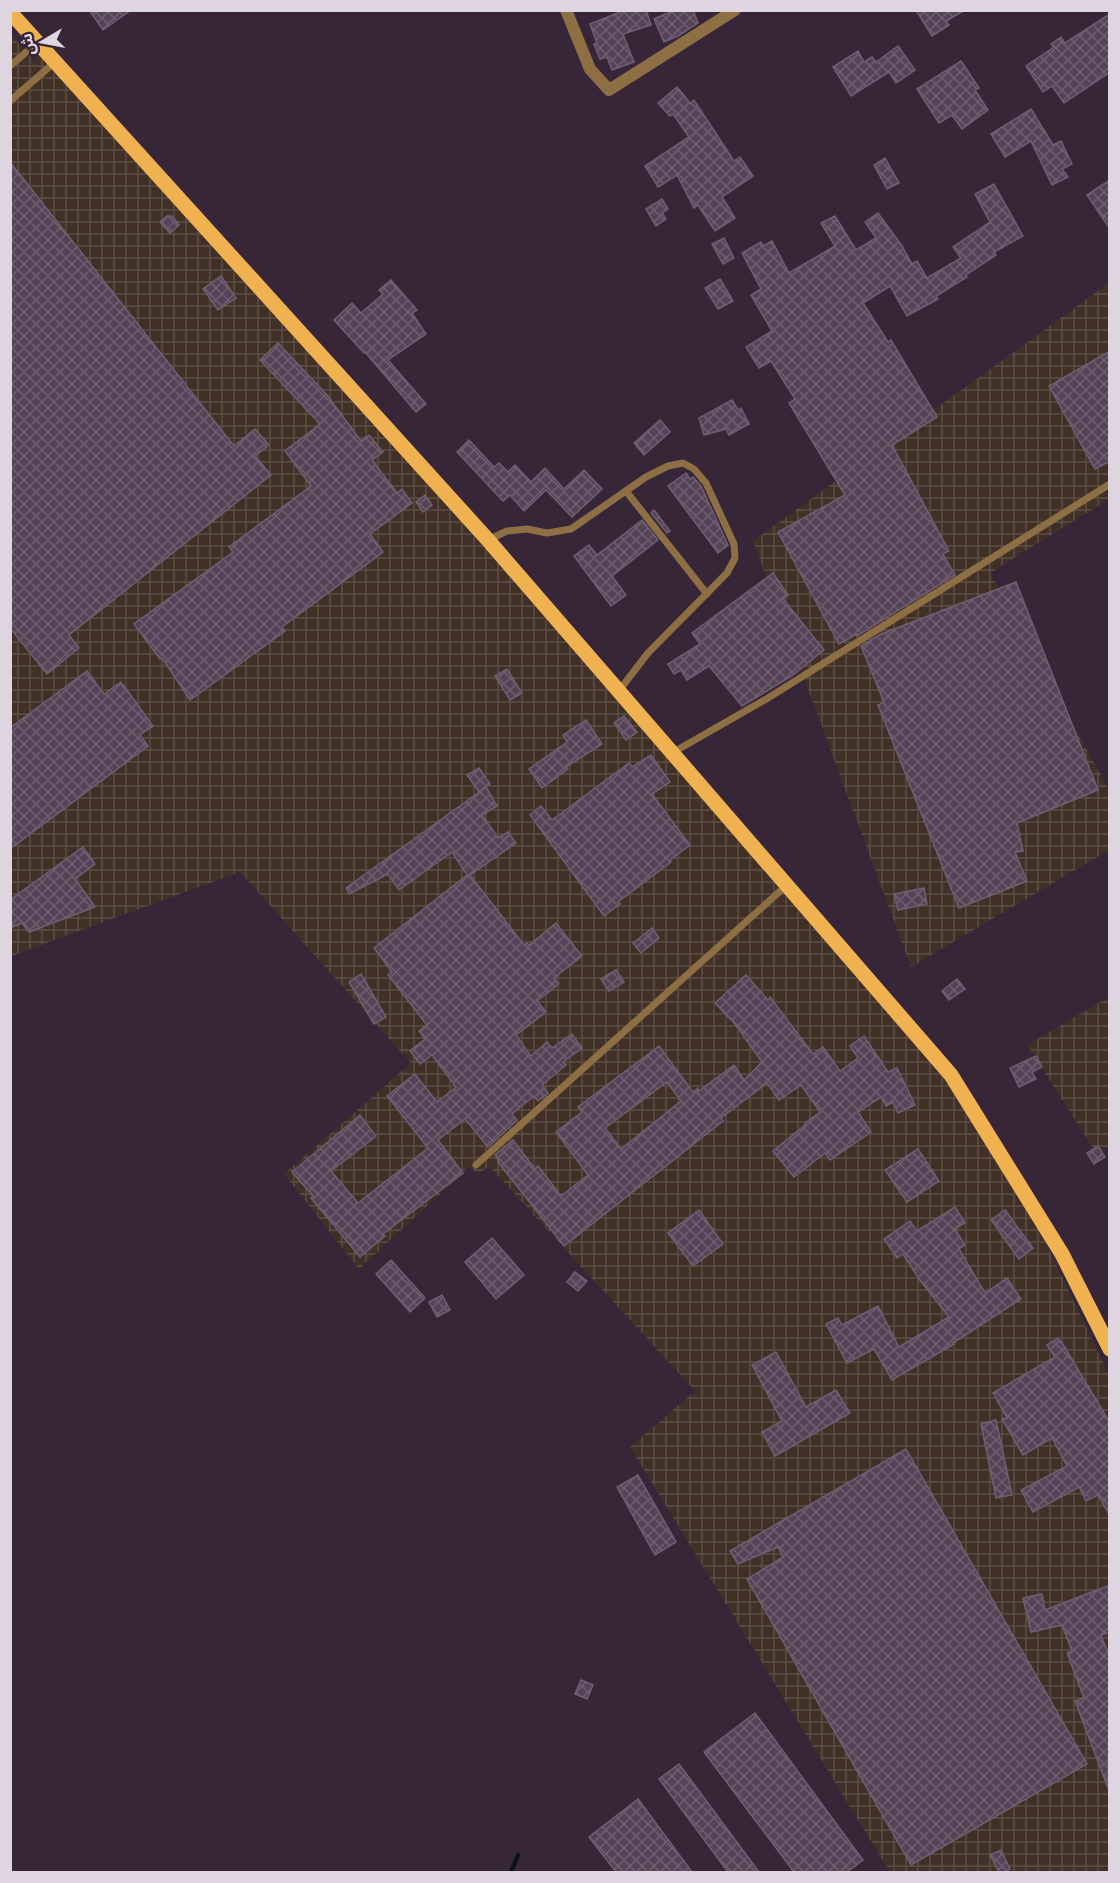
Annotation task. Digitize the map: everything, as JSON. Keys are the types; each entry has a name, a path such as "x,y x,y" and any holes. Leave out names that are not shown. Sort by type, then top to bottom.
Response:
{"main road":[{"path":"10,12 488,540 951,1075 1062,1254 1110,1348"}],"street":[{"path":"566,10 590,69 609,90 735,10"}],"lane":[{"path":"10,66 38,42"},
{"path":"10,101 55,62"},
{"path":"488,540 507,531 527,529 547,533 571,529 661,469 682,463 694,469 706,483 734,544 735,558 727,573 648,653 618,692"},
{"path":"671,753 768,698 1110,484"},
{"path":"626,491 707,594"},
{"path":"476,1165 788,884"}],"shaded area":[{"path":"10,33 33,60 46,51 951,1075 1026,1201 1109,1375 1109,1872 890,1872 630,1447 695,1391 489,1166 478,1175 470,1166 359,1269 284,1174 411,1063 240,872 11,956"},
{"path":"1109,283 1109,499 990,573 1109,790 1109,850 911,967 753,541"},
{"path":"1109,997 1109,1147 1097,1154 1027,1045"}],"building":[{"path":"89,10 131,10 103,30"},
{"path":"625,10 646,10 651,25 623,34 634,62 612,70 607,57 600,59 590,24"},
{"path":"675,10 693,10 698,23 664,42 654,19"},
{"path":"916,10 965,10 946,21 949,25 932,36"},
{"path":"1110,14 1110,72 1064,103 1052,86 1043,92 1026,66 1054,47 1051,44 1061,37 1065,43"},
{"path":"898,46 915,70 896,83 889,72 851,96 833,67 858,51 864,62 872,57 876,62"},
{"path":"961,61 979,88 975,90 988,110 962,129 952,115 939,123 917,89"},
{"path":"677,87 690,103 694,100 734,161 740,157 753,176 722,197 735,218 715,231 698,205 694,208 677,175 658,187 645,166 689,137 673,114 670,116 658,103"},
{"path":"1031,109 1053,145 1061,141 1072,164 1062,169 1068,177 1052,185 1031,141 1005,157 991,134"},
{"path":"885,158 899,183 887,189 874,165"},
{"path":"10,162 234,446 255,429 269,445 255,456 271,475 69,635 79,648 47,674 10,628"},
{"path":"1110,180 1110,229 1087,195"},
{"path":"994,184 1023,236 994,252 996,255 966,275 967,277 936,296 938,299 907,316 890,286 863,303 888,342 891,340 937,417 892,445 949,551 943,554 955,575 857,636 857,634 839,644 778,532 845,495 789,403 795,399 771,361 759,368 746,347 772,331 751,295 761,289 742,253 761,242 763,246 772,241 789,273 835,246 821,223 835,216 856,250 876,238 865,222 878,213 912,264 917,261 927,278 961,258 953,247 990,222 975,194"},
{"path":"662,199 668,209 662,213 666,219 656,226 646,209"},
{"path":"167,216 172,216 179,225 170,233 160,222"},
{"path":"724,238 734,258 723,264 712,244"},
{"path":"221,276 236,298 218,310 203,289"},
{"path":"720,279 733,301 718,309 705,288"},
{"path":"391,280 417,310 412,313 426,334 388,360 426,404 416,412 365,352 334,320 352,303 361,313 383,294 379,290"},
{"path":"278,343 327,395 361,441 369,435 383,452 372,460 397,493 402,489 412,503 370,534 383,552 282,627 285,631 190,700 162,658 160,659 134,624 233,552 229,547 311,486 285,451 320,424 260,360"},
{"path":"1110,351 1110,461 1095,469 1049,386"},
{"path":"732,400 738,410 741,408 749,424 729,435 726,429 704,435 699,418"},
{"path":"660,420 670,432 644,455 634,443"},
{"path":"469,440 494,467 499,463 508,472 515,465 531,482 545,468 564,489 584,470 602,489 572,517 546,490 524,511 510,495 503,501 457,452"},
{"path":"686,473 690,479 693,477 701,486 728,545 718,553 668,486"},
{"path":"425,495 432,505 423,512 416,502"},
{"path":"654,510 670,531 667,533 651,513"},
{"path":"642,520 658,540 612,576 626,595 611,606 574,556 589,545 597,555"},
{"path":"773,573 788,595 783,599 824,650 792,676 742,706 709,666 687,680 681,670 674,674 668,664 700,644 692,633"},
{"path":"1016,582 1098,790 1017,823 1023,851 1015,852 1027,881 959,908 878,705 884,702 861,646 879,635"},
{"path":"507,669 522,693 510,700 495,676"},
{"path":"87,671 104,694 121,682 153,726 140,735 148,746 10,849 10,728"},
{"path":"624,716 637,732 626,740 614,723"},
{"path":"586,720 602,744 566,767 568,769 542,788 529,769 567,742 563,735"},
{"path":"651,755 670,782 652,794 690,845 618,902 620,904 604,916 530,815 541,806 552,820 629,763 632,767"},
{"path":"479,768 490,784 479,792 467,775"},
{"path":"486,787 497,806 482,815 498,838 508,832 516,843 470,875 524,945 527,943 529,945 556,923 582,956 554,978 559,984 537,1001 546,1012 516,1035 531,1056 547,1042 552,1048 572,1034 582,1048 563,1062 566,1065 542,1085 548,1093 538,1101 534,1096 512,1114 517,1120 488,1147 465,1119 438,1140 463,1173 383,1234 385,1236 360,1257 292,1172 360,1115 376,1136 331,1171 358,1203 428,1148 387,1096 415,1074 437,1102 456,1087 432,1055 420,1064 410,1051 425,1039 419,1031 427,1025 388,975 392,972 374,948 467,875 452,852 399,890 388,874 349,894 346,888"},
{"path":"83,847 95,864 75,879 95,907 29,932 22,923 10,928 10,900"},
{"path":"924,888 927,904 898,910 894,894"},
{"path":"652,928 659,938 641,953 633,943"},
{"path":"616,970 624,982 609,991 601,979"},
{"path":"361,974 386,1017 374,1024 349,982"},
{"path":"746,975 768,1000 770,997 813,1054 823,1047 840,1071 858,1058 850,1046 864,1036 888,1072 897,1068 915,1105 898,1113 893,1102 886,1106 881,1097 858,1112 871,1132 830,1160 825,1153 794,1177 773,1151 820,1112 801,1085 779,1100 767,1083 721,1118 723,1121 564,1246 498,1162 495,1155 513,1140 535,1169 538,1166 561,1196 588,1175 556,1132 582,1112 578,1107 659,1046 693,1092 698,1088 699,1091 734,1065 744,1080 762,1062 735,1024 715,1003","holes":["667,1082 681,1101 621,1149 605,1128"]},
{"path":"957,979 965,989 949,1000 942,991"},
{"path":"1036,1056 1042,1067 1032,1072 1036,1079 1019,1087 1010,1068"},
{"path":"1098,1146 1105,1157 1094,1164 1087,1153"},
{"path":"918,1149 939,1181 907,1202 885,1170"},
{"path":"955,1207 965,1223 955,1229 965,1245 959,1249 985,1293 1007,1278 1021,1299 954,1344 892,1380 874,1349 847,1363 826,1324 838,1318 842,1325 878,1306 899,1347 949,1317 919,1279 903,1254 897,1258 884,1239 910,1221 917,1231"},
{"path":"699,1210 723,1244 693,1266 668,1233"},
{"path":"1005,1210 1033,1248 1019,1259 991,1220"},
{"path":"492,1238 524,1275 496,1299 465,1262"},
{"path":"391,1260 425,1298 410,1312 376,1274"},
{"path":"575,1272 587,1281 578,1291 567,1282"},
{"path":"442,1295 450,1310 437,1317 429,1302"},
{"path":"1058,1338 1110,1423 1110,1516 1098,1495 1086,1501 1079,1487 1033,1512 1021,1490 1067,1466 1052,1438 1023,1455 1002,1419 1007,1418 993,1393 1055,1357 1047,1345"},
{"path":"776,1352 806,1407 836,1390 850,1413 775,1456 762,1432 782,1421 752,1365"},
{"path":"996,1420 1012,1495 996,1498 981,1424"},
{"path":"906,1449 1087,1764 911,1865 747,1579 783,1557 778,1547 738,1564 730,1551"},
{"path":"638,1475 676,1542 655,1555 617,1487"},
{"path":"1110,1585 1110,1632 1101,1635 1110,1658 1108,1788 1075,1701 1084,1698 1067,1653 1072,1651 1062,1625 1031,1632 1023,1598 1042,1594 1045,1610"},
{"path":"581,1680 593,1685 587,1699 575,1694"},
{"path":"755,1713 863,1860 847,1872 794,1872 704,1752"},
{"path":"679,1764 759,1872 728,1872 659,1779"},
{"path":"638,1799 692,1872 616,1872 589,1837"},
{"path":"1001,1850 1010,1869 1004,1872 999,1872 990,1855"}],"waterway":[{"path":"511,1872 518,1855"}]}
